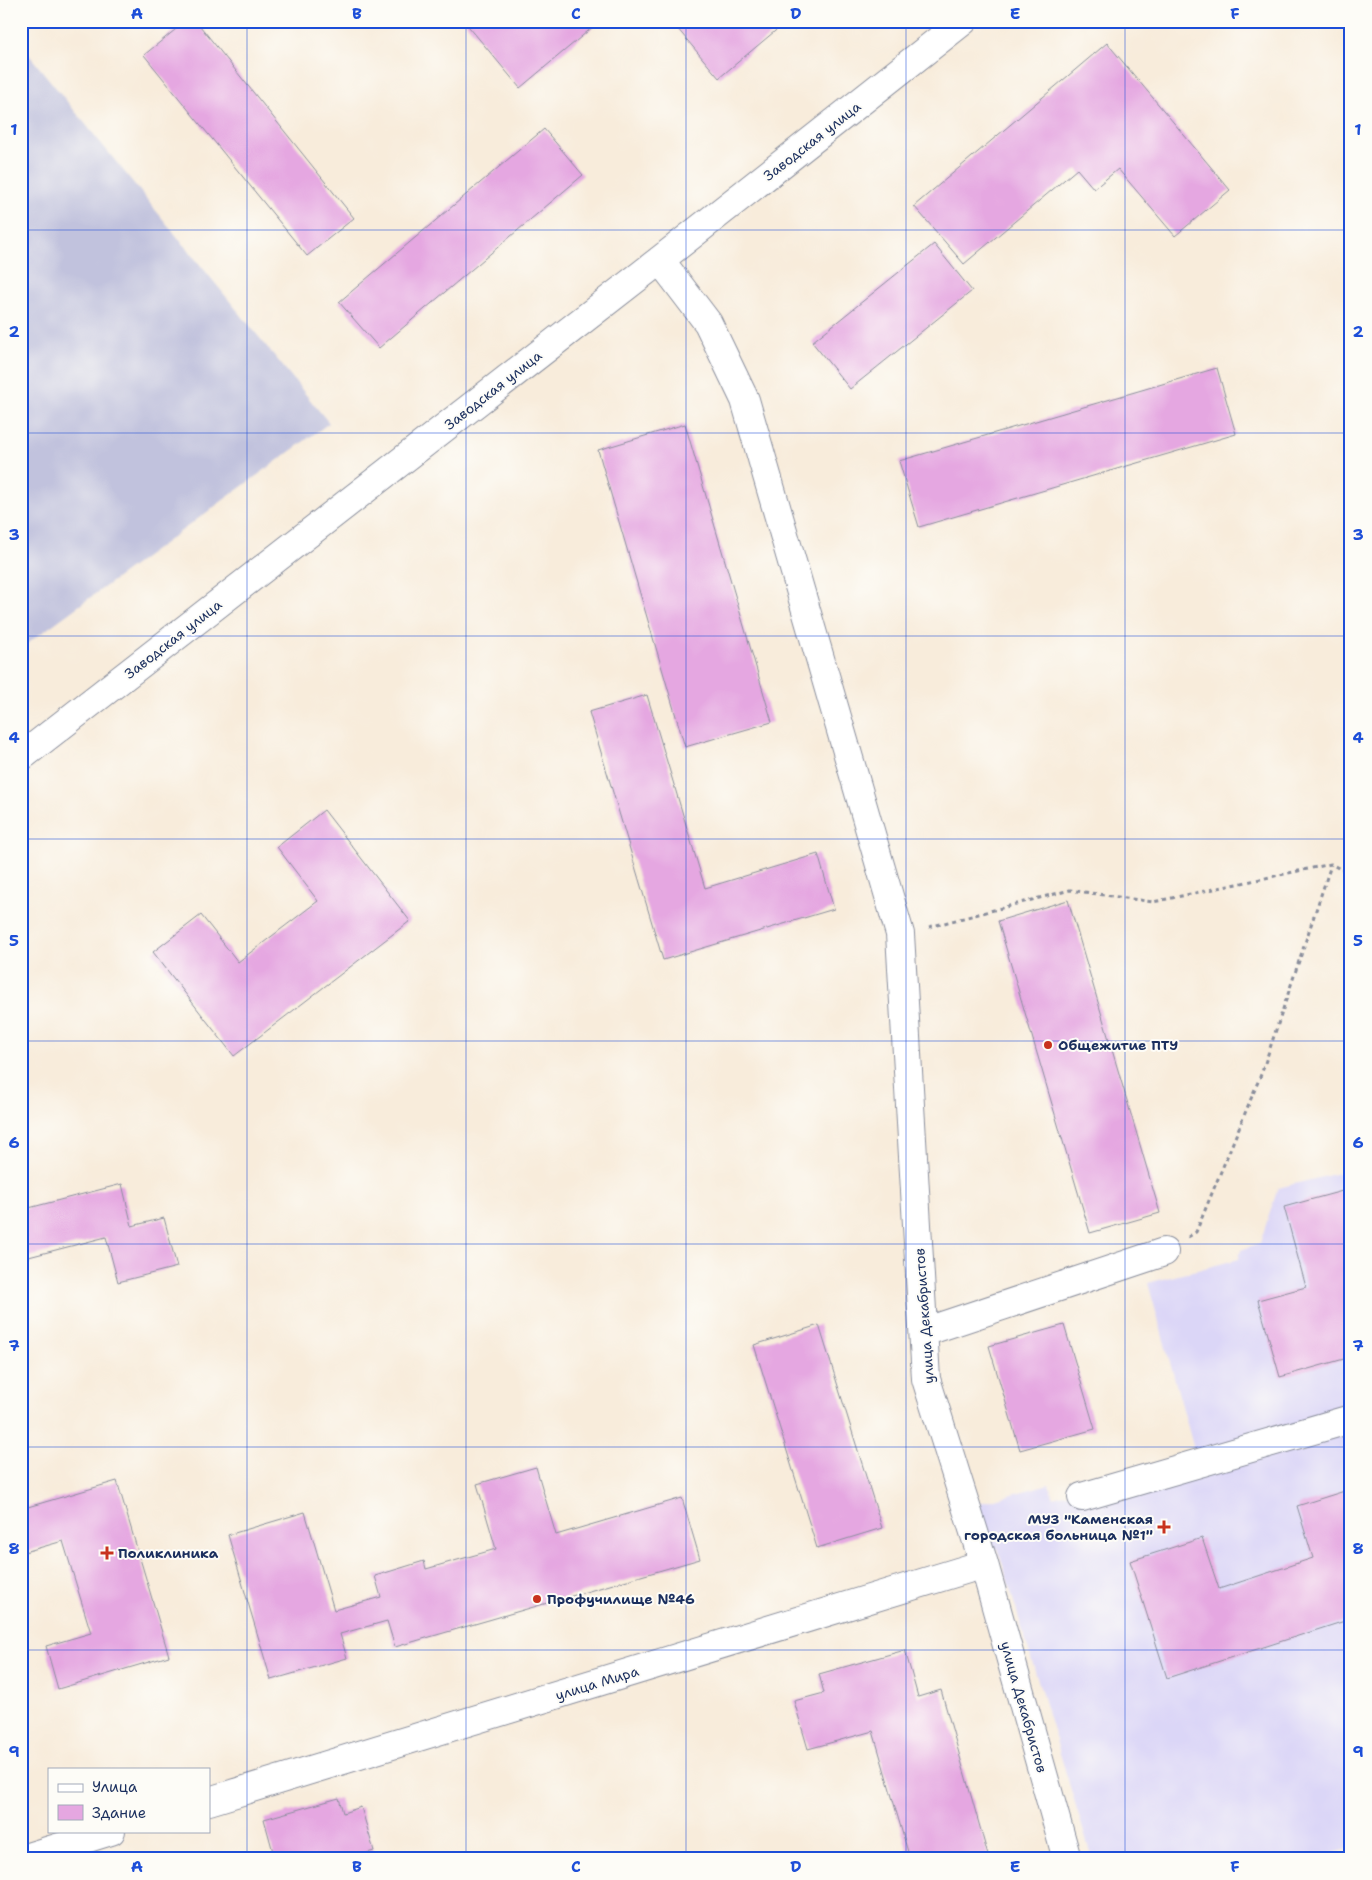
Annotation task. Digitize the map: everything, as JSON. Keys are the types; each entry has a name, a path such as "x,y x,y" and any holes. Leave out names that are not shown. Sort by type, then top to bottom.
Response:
{"street":[{"name":"Заводская улица","path":"21,757 660,260 963,21"},
{"name":"улица Декабристов","path":"660,260 708,323 745,400 900,934 926,1379 984,1564 1067,1859"},
{"path":"924,1332 1164,1252"},
{"path":"1082,1497 1351,1419"},
{"name":"улица Мира","path":"210,1801 984,1564"},
{"path":"21,1859 108,1832"}],"path":[{"path":"1164,1252 1196,1232 1262,1072 1331,864"},
{"path":"900,934 1070,890 1153,902 1331,864 1351,875"}],"shaded area":[{"path":"21,45 329,423 21,648"},
{"name":"МУЗ \"Каменская городская больница №1\"","path":"1351,1170 1351,1848 1312,1859 1092,1859 998,1549 983,1551 973,1505 1049,1484 1053,1497 1197,1460 1148,1283 1239,1259 1241,1250 1260,1243 1278,1188"}],"building":[{"path":"186,21 196,21 354,218 307,256 144,55"},
{"path":"464,21 600,21 520,88"},
{"path":"684,21 787,21 719,78 677,28"},
{"path":"1107,43 1230,190 1175,236 1118,169 1094,189 1077,169 964,264 914,206"},
{"path":"544,129 583,175 379,348 339,302"},
{"path":"934,244 972,291 850,389 812,342"},
{"path":"1217,368 1236,434 919,527 899,461"},
{"path":"685,424 772,722 685,747 598,450"},
{"path":"647,695 705,888 818,854 834,909 663,960 589,712"},
{"path":"324,810 410,921 234,1056 153,952 201,915 238,962 318,901 277,847"},
{"path":"1068,900 1160,1213 1090,1233 998,921"},
{"path":"122,1184 132,1226 164,1218 177,1267 118,1282 106,1237 21,1259 21,1210"},
{"path":"1346,1190 1351,1206 1351,1357 1280,1377 1258,1300 1306,1287 1284,1207"},
{"path":"819,1325 882,1528 817,1548 754,1345"},
{"path":"1064,1325 1095,1429 1020,1450 989,1346"},
{"path":"536,1467 556,1535 682,1498 700,1559 395,1647 387,1621 340,1634 347,1658 271,1680 228,1535 305,1512 334,1610 381,1597 375,1576 424,1561 426,1569 496,1549 477,1484"},
{"path":"117,1481 169,1656 58,1689 46,1646 91,1633 63,1541 21,1553 21,1509"},
{"path":"1351,1489 1351,1619 1167,1678 1130,1561 1202,1538 1219,1589 1313,1558 1297,1506"},
{"path":"905,1650 918,1697 941,1690 989,1859 910,1859 873,1731 808,1749 794,1701 824,1693 819,1674"},
{"path":"339,1798 343,1813 361,1807 374,1851 347,1859 275,1859 264,1819"}],"place":[{"name":"Общежитие ПТУ","path":"1048,1045"},
{"name":"МУЗ \"Каменская городская больница №1\"","path":"1164,1527"},
{"name":"Поликлиника","path":"107,1553"},
{"name":"Профучилище №46","path":"537,1599"}]}
